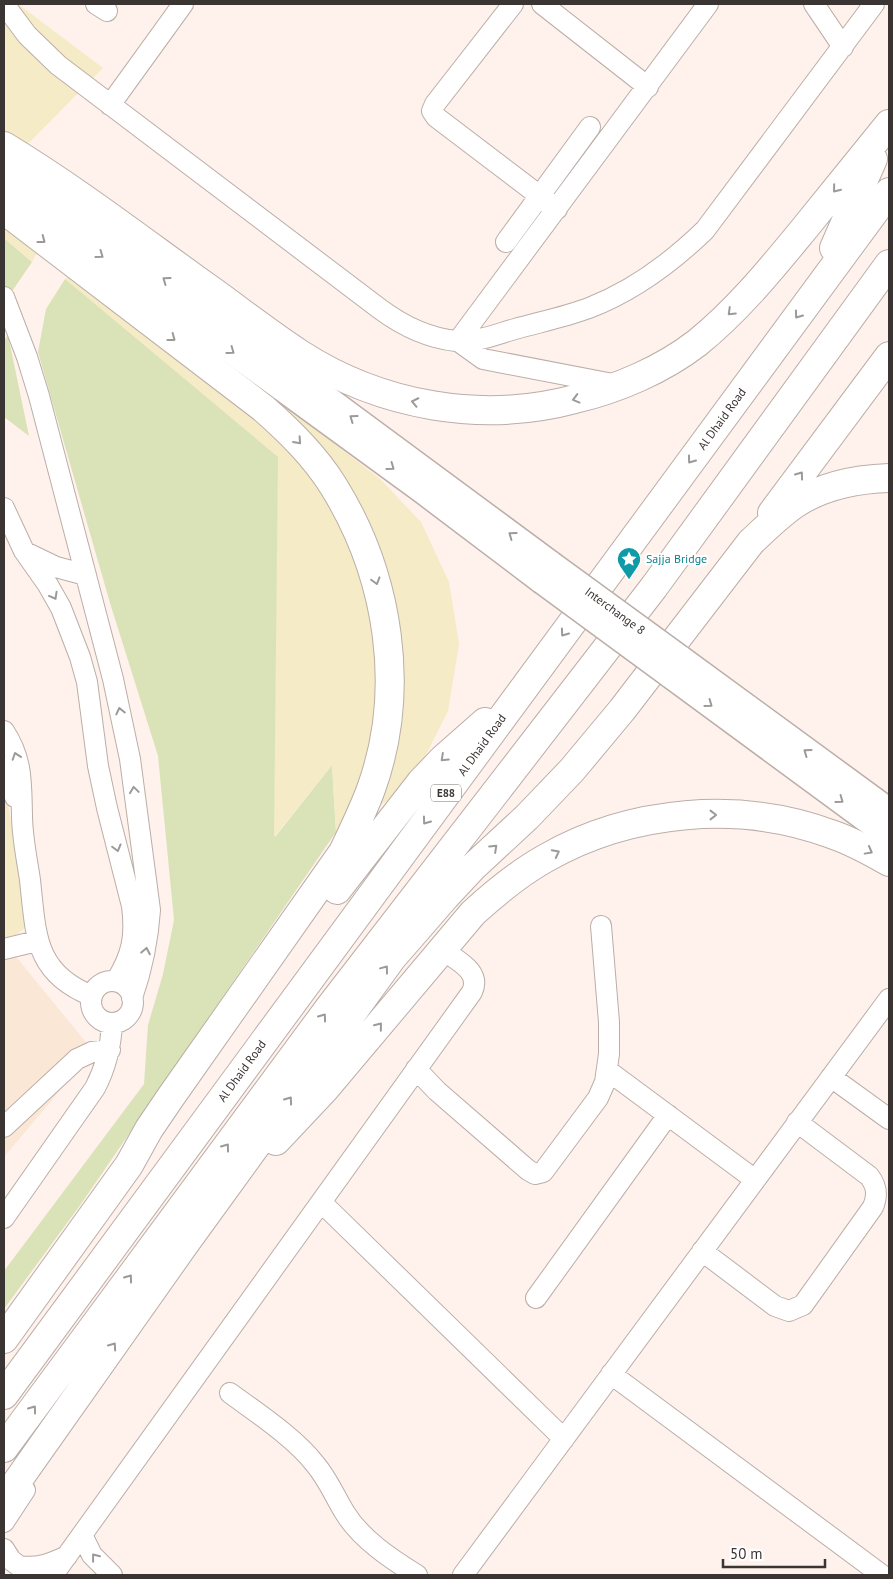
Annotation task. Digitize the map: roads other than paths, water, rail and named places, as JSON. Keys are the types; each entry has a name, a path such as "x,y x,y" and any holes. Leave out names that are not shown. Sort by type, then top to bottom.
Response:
{"highway":[{"path":"817,289 889,125"},
{"path":"4,146 67,187 300,354 346,380 396,398 447,408 499,411 552,406 602,392 651,372 695,344 733,311 770,271 889,125"},
{"name":"Al Dhaid Road","path":"4,1395 889,192"},
{"path":"4,210 263,408 289,431 333,485 350,516 371,564 384,615 389,667 387,720 374,780 359,820 343,852 324,881 170,1098 149,1129 129,1165"},
{"path":"4,1448 329,1008 654,587 889,264"},
{"path":"4,1500 184,1245 398,952 445,897 572,770 622,710 751,542 889,356"},
{"path":"751,542 776,518 797,503 822,490 848,483 876,478 889,478"},
{"path":"4,1339 129,1165 188,1092 260,989 421,782 443,759 520,693"},
{"path":"184,1245 209,1220 258,1161 324,1090 473,913 496,892 546,858 573,844 601,833 634,824 700,814 765,817 798,824 830,833 862,846 889,862"}],"main road":[{"path":"4,160 547,572"},
{"path":"4,185 423,491 547,572"},
{"name":"Interchange 8","path":"547,572 675,667"},
{"path":"675,667 889,811"},
{"path":"675,667 889,836"}],"street":[{"path":"4,4 42,51 58,65 397,322 416,332 458,341 485,337 588,308 626,291 672,260 705,230 874,4"},
{"path":"110,105 183,4"},
{"path":"513,4 435,104 432,111 436,117 557,209"},
{"path":"542,4 648,86"},
{"path":"458,341 708,4"},
{"path":"814,4 843,47"},
{"path":"506,242 590,127"},
{"path":"4,297 7,327 25,394 122,718 130,759 148,887 149,933 142,969 132,998 130,1012 125,1018 112,1023 103,1021 92,1011 92,996 95,989 108,981 116,981 123,985 129,990 132,998"},
{"path":"458,341 483,359 619,385"},
{"path":"4,508 24,551 48,585 72,632 87,682 102,783 134,921 132,950 127,964 116,981"},
{"path":"4,534 24,551 56,567 80,574"},
{"path":"80,574 92,647 93,678 90,708"},
{"path":"4,731 14,749 20,767 22,817 37,941 57,976 67,984 92,996"},
{"path":"4,766 22,817"},
{"path":"416,1069 437,1091 528,1170 539,1174 546,1169 598,1098 605,1082 609,1022 601,926"},
{"path":"4,949 37,941"},
{"path":"53,1575 475,986 473,974 441,950"},
{"path":"464,1575 754,1179 889,999"},
{"path":"4,1218 102,1076 110,1050 112,1023"},
{"path":"4,1127 77,1059 92,1052 110,1050"},
{"path":"607,1070 754,1179"},
{"path":"831,1077 889,1119"},
{"path":"536,1298 668,1115"},
{"path":"702,1251 775,1306 789,1311 803,1305 873,1207 877,1191 874,1182 869,1176 797,1122"},
{"path":"321,1202 564,1439"},
{"path":"611,1374 882,1575"},
{"path":"4,1522 80,1412 92,1377"},
{"path":"230,1393 304,1450 326,1479 345,1514 358,1529 388,1555 417,1575"},
{"path":"82,1535 92,1555 112,1575"},
{"path":"4,1549 11,1560 25,1570 45,1566 67,1556"}],"place":[{"name":"Sajja Bridge","path":"629,580"}]}
